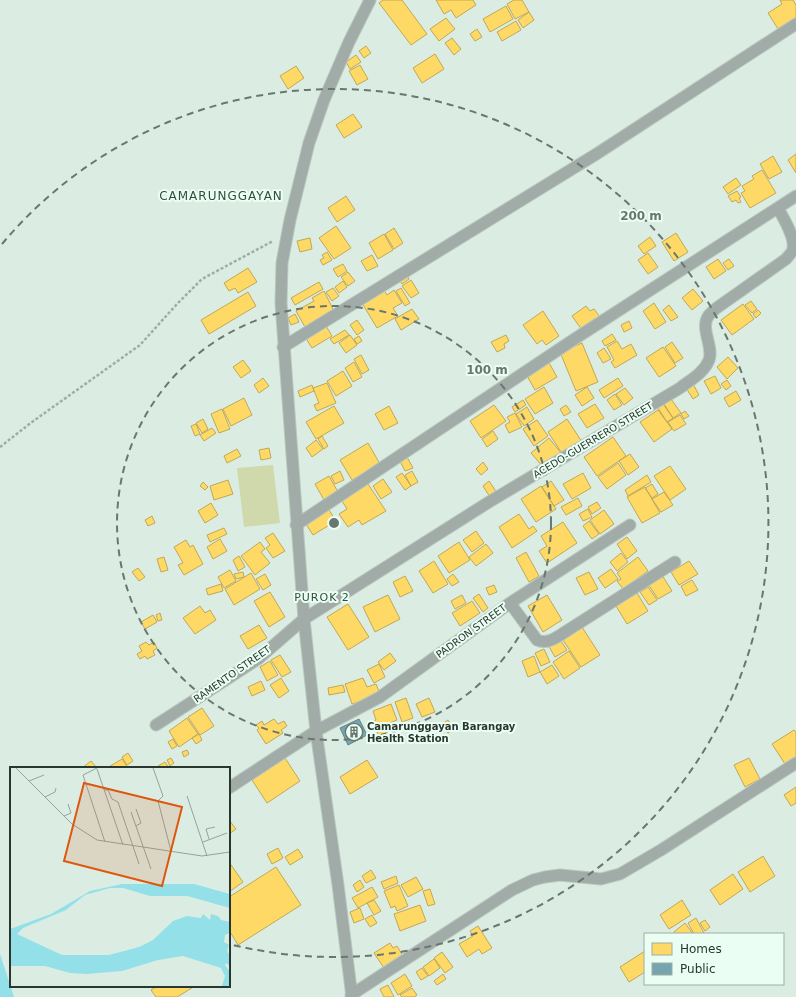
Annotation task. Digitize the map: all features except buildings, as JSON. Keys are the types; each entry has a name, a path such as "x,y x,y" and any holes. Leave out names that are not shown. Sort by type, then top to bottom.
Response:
{"street":[{"path":"370,0 349,42 324,100 309,143 282,263 281,303 283,348 304,619 316,731 338,884 352,996 512,890 545,876 560,875 601,879 620,874 661,850 796,763"},
{"path":"283,348 598,153 796,24"},
{"path":"296,525 576,338 796,196"},
{"name":"ACEDO-GUERRERO STREET","path":"304,619 489,502 680,388 694,378 705,367 709,359 710,351 706,330 706,321 709,315 791,254 793,248 790,232 778,208"},
{"path":"510,603 630,525"},
{"name":"PADRON STREET","path":"230,787 316,731 380,697 510,603 537,640 541,642 550,640 675,562"},
{"name":"RAMENTO STREET","path":"156,725 258,659 304,619"}],"path":[{"path":"0,447 32,422 140,345 176,304 202,279 288,234"}],"green space":[{"path":"273,465 280,523 244,527 237,468"}],"water":[{"path":"0,954 14,997 0,997"}],"place":[{"name":"Camarunggayan Barangay Health Station","path":"354,732"}],"district":[{"name":"CAMARUNGGAYAN","path":"221,196"},
{"name":"PUROK 2","path":"322,597"}]}
